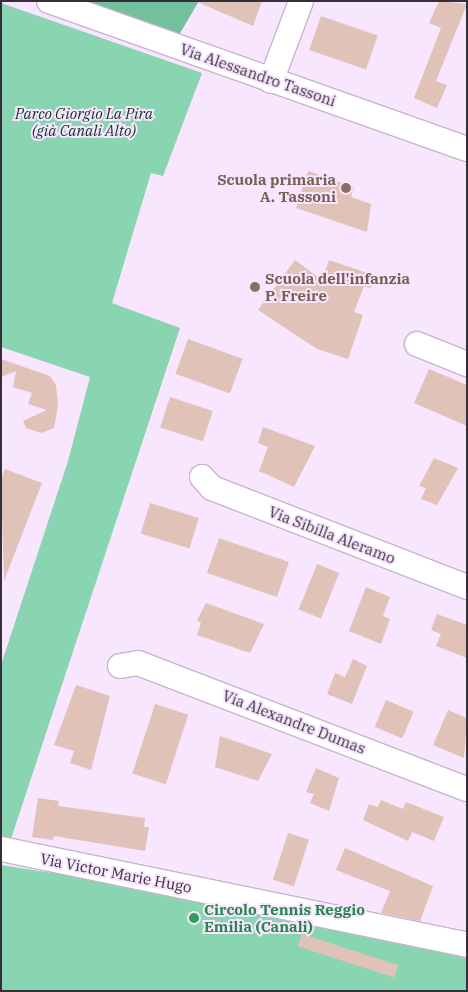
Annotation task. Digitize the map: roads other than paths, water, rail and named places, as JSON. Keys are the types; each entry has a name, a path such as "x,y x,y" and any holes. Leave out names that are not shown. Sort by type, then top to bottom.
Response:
{"street":[{"name":"Via Alessandro Tassoni","path":"49,1 467,149"},
{"path":"271,81 301,1"},
{"path":"417,344 467,364"},
{"name":"Via Sibilla Aleramo","path":"202,476 212,488 467,587"},
{"name":"Via Alexandre Dumas","path":"120,666 138,663 467,789"},
{"name":"Via Victor Marie Hugo","path":"1,849 467,945"}],"place":[{"name":"Scuola primaria A. Tassoni","path":"346,188"},
{"name":"Scuola dell'infanzia P. Freire","path":"255,287"},
{"name":"Circolo Tennis Reggio Emilia (Canali)","path":"194,918"}],"park label":[{"name":"Parco Giorgio La Pira (già Canali Alto)","path":"84,122"}]}
